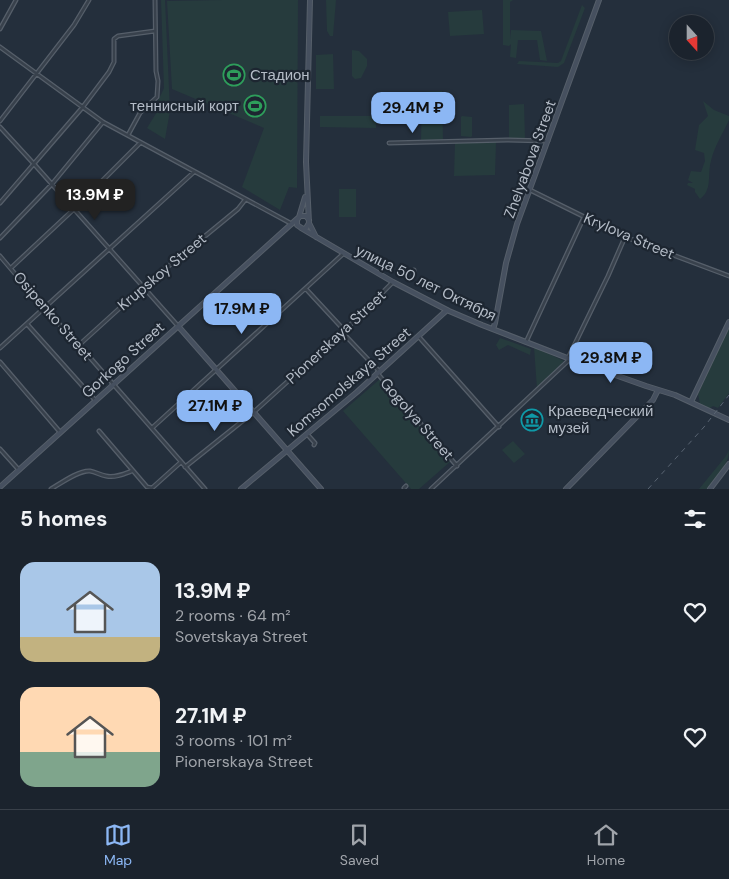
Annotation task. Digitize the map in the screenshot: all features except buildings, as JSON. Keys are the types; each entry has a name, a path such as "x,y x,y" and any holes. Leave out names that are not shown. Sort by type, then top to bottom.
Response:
{"main road":[{"path":"307,190 303,209 297,223 300,228 306,228 309,222 307,190 310,0"},
{"name":"Zhelyabova Street","path":"492,329 496,323 506,263 515,231 599,0"},
{"path":"298,218 304,216 309,222"},
{"name":"Gorkogo Street","path":"0,487 298,218"},
{"name":"улица 50 лет Октября","path":"309,222 318,239"},
{"name":"Gorkogo Street","path":"286,230 293,226 300,228"},
{"name":"улица 50 лет Октября","path":"300,228 392,282 447,310 569,359 675,395 729,420"},
{"name":"Komsomolskaya Street","path":"241,489 419,337 447,310"},
{"path":"691,402 729,322"},
{"path":"178,326 321,489"},
{"path":"566,489 652,400 658,390"},
{"path":"710,489 729,464"}],"street":[{"path":"0,29 16,0"},
{"path":"0,122 74,25 88,0"},
{"path":"128,136 142,110 157,97 155,0"},
{"path":"0,203 82,108 113,65 114,39 118,36 156,31"},
{"path":"0,47 103,122 292,224"},
{"path":"0,238 52,184 103,122"},
{"path":"0,127 178,326"},
{"path":"389,143 548,141"},
{"path":"12,268 140,143"},
{"path":"0,348 194,172"},
{"name":"Krylova Street","path":"530,190 625,237 729,276"},
{"name":"Krupskoy Street","path":"79,345 143,287 238,209 245,200"},
{"path":"526,342 584,217"},
{"path":"431,489 518,410 569,359 625,237"},
{"path":"151,428 343,254"},
{"name":"Osipenko Street","path":"0,256 205,489"},
{"name":"Pionerskaya Street","path":"186,467 255,412 343,331 392,282"},
{"name":"Gogolya Street","path":"306,288 457,466"},
{"path":"27,324 95,400"},
{"path":"419,337 499,427"},
{"path":"0,362 60,432"},
{"path":"99,431 147,488 152,488 181,462"},
{"path":"307,434 315,443 314,445"},
{"path":"0,449 19,470"},
{"path":"51,489 68,478 85,472 90,471 106,476 116,476 132,471"}],"green space":[{"path":"161,0 165,0 170,111 165,139 147,128 160,107 158,101 164,88"},
{"name":"Стадион","path":"298,0 297,188 289,187 280,210 242,187 264,128 172,89 167,1"},
{"path":"326,0 336,0 333,36 330,36 327,31"},
{"path":"503,0 513,0 510,2 510,39 511,30 541,31 547,61 540,60 537,40 518,40 516,58 510,57 511,44 509,46 503,45"},
{"path":"582,5 585,8 564,63 558,67 517,64 519,61 558,63 561,61"},
{"path":"482,10 484,34 450,36 448,12"},
{"path":"352,50 359,51 367,59 367,66 361,78 355,79 352,76"},
{"path":"333,54 334,89 316,89 316,55"},
{"path":"442,91 443,140 421,140 422,92"},
{"path":"703,101 714,110 729,116 729,120 712,156 707,191 700,199 695,189 687,185 688,183 693,183 688,180 691,171 701,172 705,161 704,153 695,150 699,125 708,116"},
{"path":"524,104 525,138 509,139 509,105"},
{"path":"320,116 376,116 376,128 320,127"},
{"path":"462,116 472,117 471,137 461,136"},
{"path":"496,142 495,175 454,176 455,143"},
{"path":"339,189 356,189 356,217 339,217"},
{"path":"729,326 729,393 718,408 713,406 709,409 700,404 698,394"},
{"path":"500,338 531,349 530,355 508,345 499,350 496,345"},
{"path":"534,347 564,361 537,389"},
{"path":"380,379 451,461 419,489 411,489 343,411"},
{"path":"513,441 525,454 514,463 502,450"},
{"path":"729,450 725,466 707,489 699,489 726,456"}],"railway":[{"path":"648,489 704,427 729,395"}],"place":[{"name":"Стадион","path":"234,75"},
{"name":"теннисный корт","path":"255,106"},
{"name":"Краеведческий музей","path":"532,420"}]}
